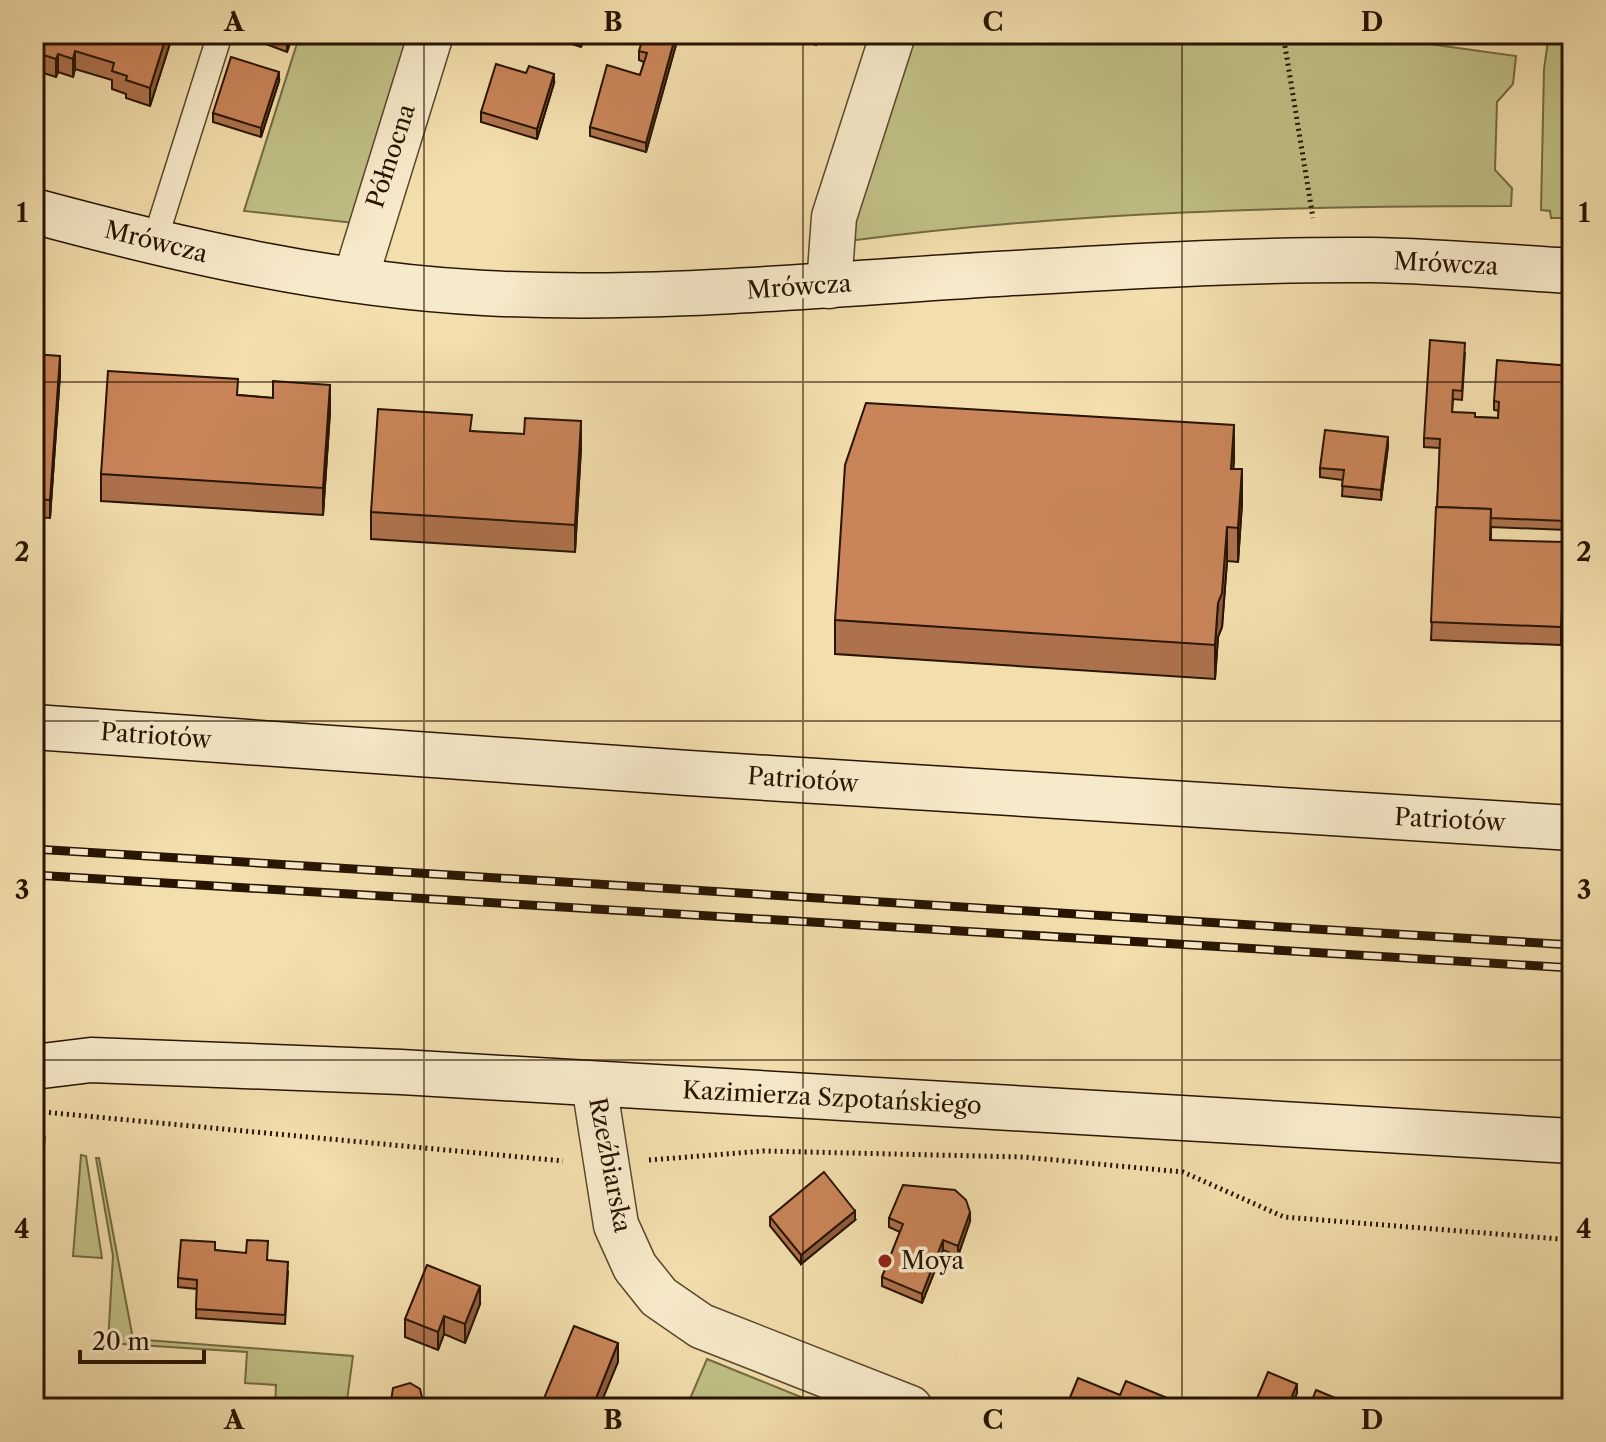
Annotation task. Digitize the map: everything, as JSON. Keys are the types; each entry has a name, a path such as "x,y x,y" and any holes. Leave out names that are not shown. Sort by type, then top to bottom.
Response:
{"main road":[{"name":"Północna","path":"355,280 431,34"},
{"path":"829,286 834,217 893,34"},
{"name":"Mrówcza","path":"34,211 154,243 355,280 483,293 590,296 829,286 1160,265 1370,260 1572,271"},
{"name":"Patriotów","path":"34,727 736,776 1572,828"},
{"name":"Kazimierza Szpotańskiego","path":"34,1044 91,1060"},
{"name":"Kazimierza Szpotańskiego","path":"34,1067 91,1060 594,1084 1572,1141"},
{"name":"Rzeźbiarska","path":"594,1084 616,1225 635,1267 670,1306 701,1326 910,1408"}],"lane":[{"path":"154,243 220,34"}],"path":[{"path":"1283,34 1314,222"},
{"path":"34,1111 606,1164 764,1151 1023,1157 1183,1172 1284,1217 1572,1240"}],"green space":[{"path":"300,34 410,34 354,223 244,211"},
{"path":"910,34 1357,34 1516,56 1513,84 1497,102 1495,170 1512,188 1511,206 1183,212 938,230 856,240 847,230"},
{"path":"1549,34 1572,34 1572,218 1551,218 1550,211 1541,210 1544,69"},
{"path":"34,1135 45,1137 34,1235"},
{"path":"81,1155 86,1156 102,1258 73,1256"},
{"path":"96,1158 99,1158 133,1339 353,1356 346,1408 275,1408 276,1385 245,1383 247,1352 108,1343 113,1256"},
{"path":"707,1359 828,1408 686,1408"}],"building":[{"path":"38,34 167,34 150,88 126,80 127,76 112,71 114,63 75,51 73,59 58,54 56,59 34,52"},
{"path":"267,34 290,34 287,42"},
{"path":"644,34 676,34 646,143 590,127 607,65 640,75 647,53 639,51"},
{"path":"231,57 279,72 261,128 213,113"},
{"path":"496,64 526,73 529,66 554,74 537,129 481,112"},
{"path":"1430,340 1465,343 1462,391 1453,390 1452,412 1475,413 1475,417 1498,418 1499,402 1494,401 1497,360 1572,366 1572,446 1566,521 1491,518 1491,509 1437,507 1440,439 1424,438"},
{"path":"34,354 60,356 50,500 34,499"},
{"path":"108,371 238,379 237,395 273,398 273,381 330,385 323,488 101,474"},
{"path":"866,403 1234,425 1231,469 1242,469 1238,528 1227,527 1215,645 835,620 845,465"},
{"path":"378,409 472,415 470,431 524,434 525,418 581,421 575,525 371,512"},
{"path":"1325,430 1388,437 1381,490 1342,486 1344,470 1320,468"},
{"path":"1436,507 1491,509 1490,540 1565,542 1561,627 1431,622"},
{"path":"824,1172 855,1211 801,1255 770,1217"},
{"path":"903,1185 955,1190 966,1200 970,1212 958,1246 943,1240 922,1294 882,1277 903,1224 889,1218"},
{"path":"181,1240 215,1242 215,1250 246,1253 247,1240 268,1241 267,1260 288,1262 285,1315 196,1309 197,1280 178,1278"},
{"path":"427,1265 480,1286 465,1324 444,1316 438,1332 405,1319"},
{"path":"574,1326 618,1343 592,1408 540,1408"},
{"path":"1268,1372 1297,1384 1287,1408 1253,1408"},
{"path":"1078,1378 1120,1395 1126,1381 1187,1406 1066,1407"},
{"path":"410,1383 420,1389 424,1406 451,1408 390,1408 393,1388"},
{"path":"1316,1390 1357,1407 1357,1408 1309,1408"}],"railway":[{"path":"34,849 1572,945"},
{"path":"34,875 1572,968"}],"place":[{"name":"Moya","path":"885,1261"}]}
